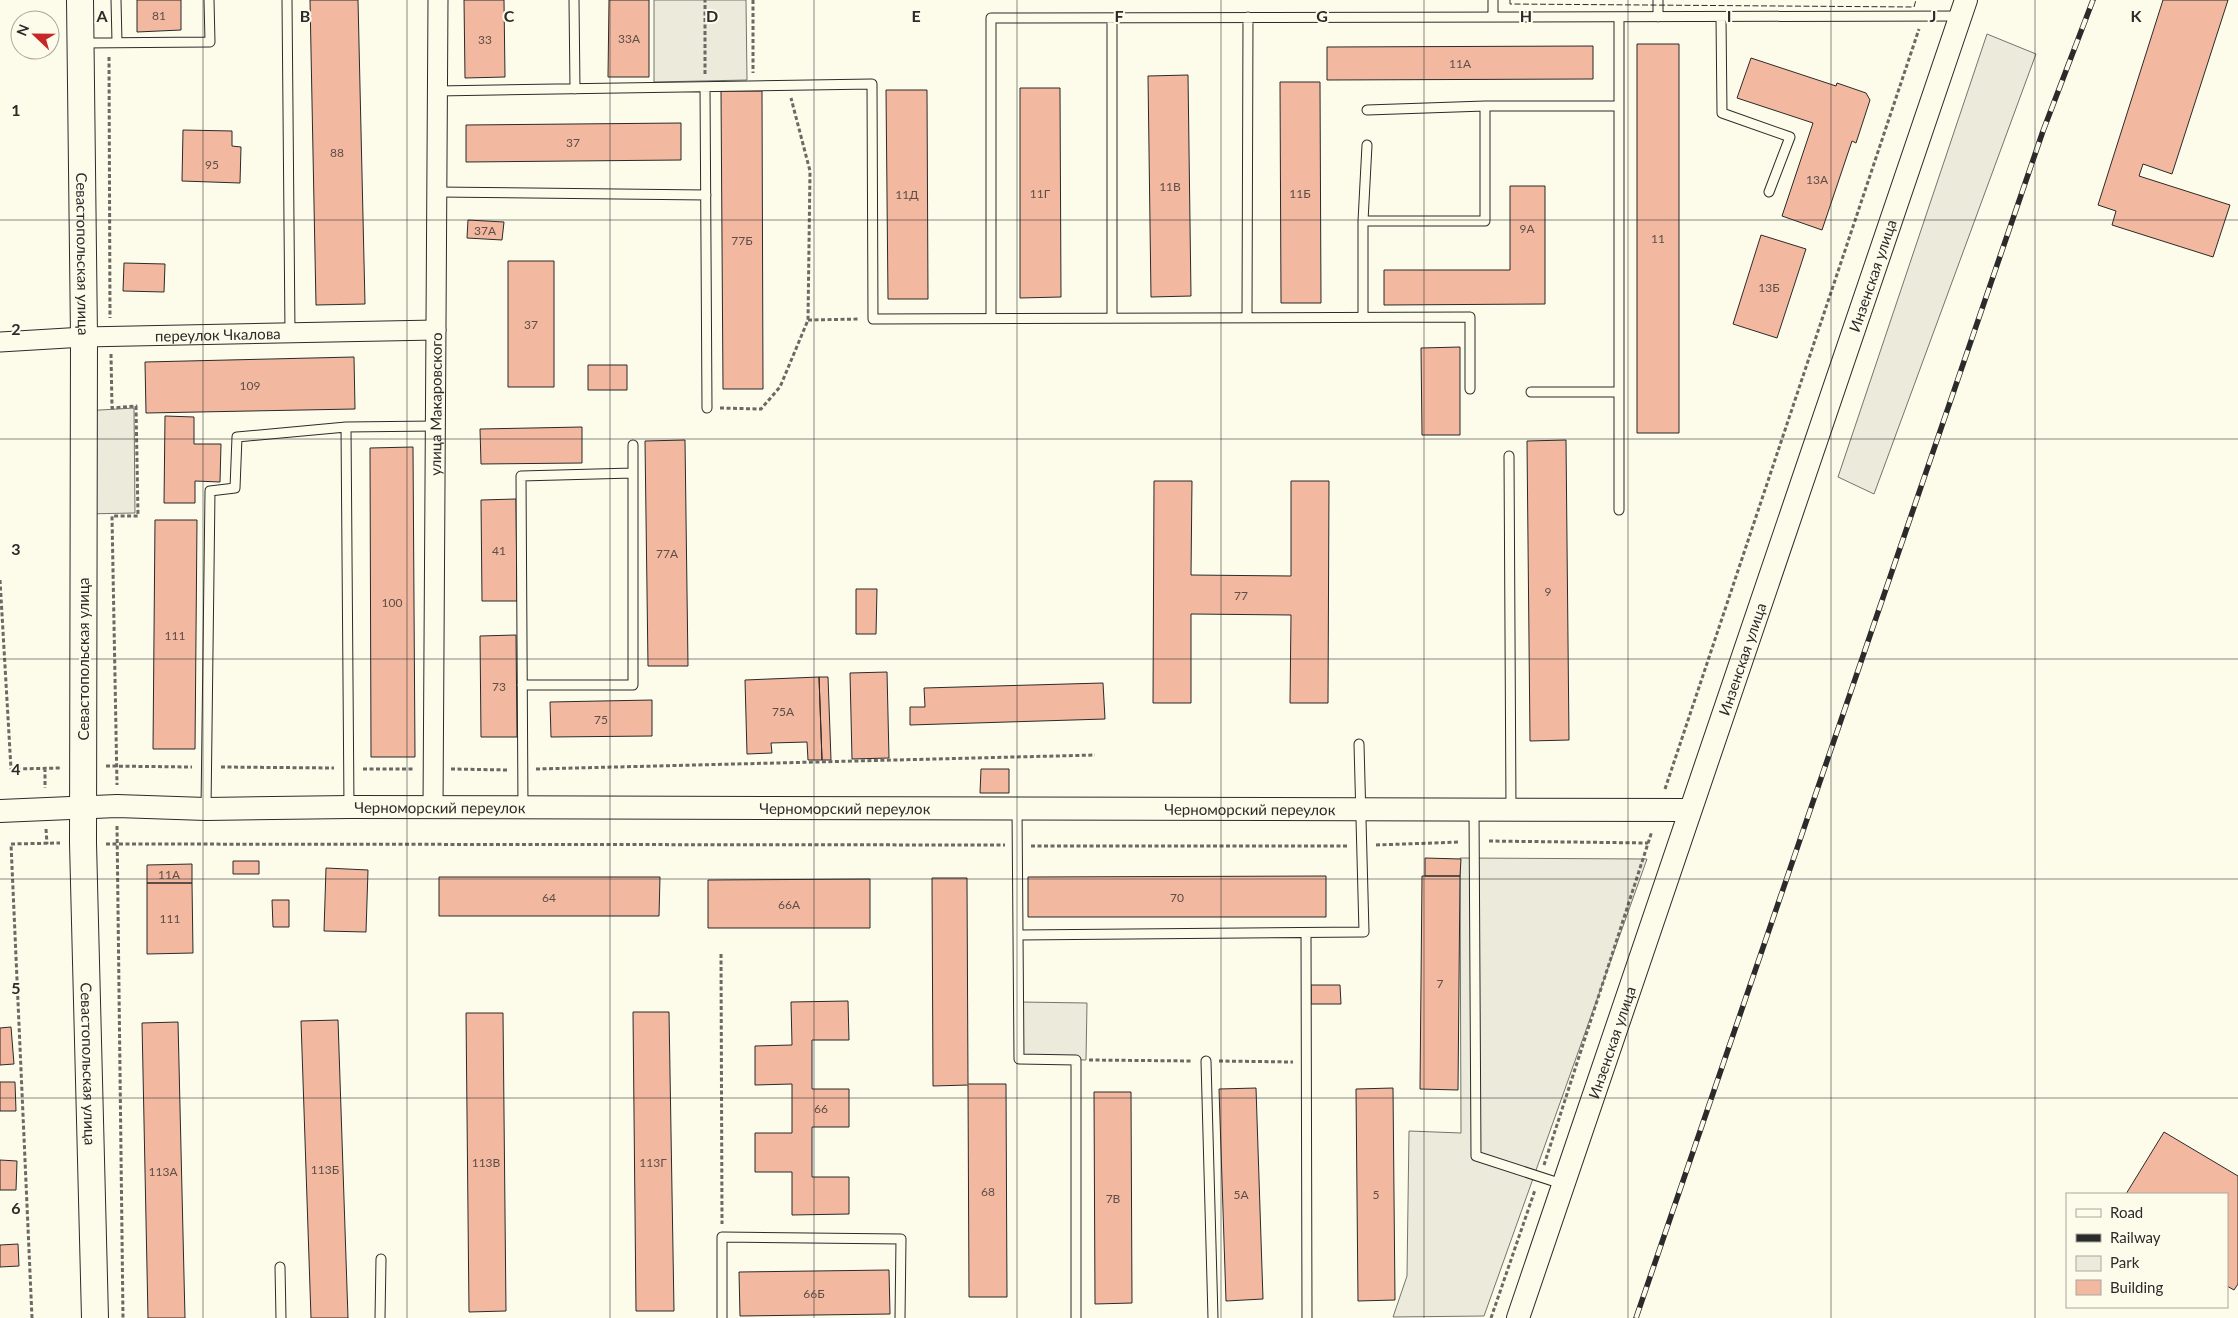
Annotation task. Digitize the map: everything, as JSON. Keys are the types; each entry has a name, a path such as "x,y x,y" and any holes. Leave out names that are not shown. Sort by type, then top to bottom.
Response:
{"main road":[{"name":"Севастопольская улица","path":"80,0 84,337 83,843 95,1318"}],"street":[{"name":"улица Макаровского","path":"433,808 438,0"},
{"name":"Инзенская улица","path":"1518,1318 1963,8"},
{"name":"переулок Чкалова","path":"0,342 84,337 436,330"},
{"name":"Черноморский переулок","path":"0,811 117,806 206,809 349,807 1690,810"}],"lane":[{"path":"113,42 116,0"},
{"path":"80,43 210,42 209,0"},
{"path":"288,0 290,333"},
{"path":"574,0 575,89"},
{"path":"1493,0 1493,17"},
{"path":"1658,0 1658,17"},
{"path":"991,318 991,18 1923,16 1963,8"},
{"path":"1248,17 1248,318"},
{"path":"1619,17 1619,510"},
{"path":"1721,17 1722,113 1790,137 1770,192"},
{"path":"1112,18 1112,318"},
{"path":"437,92 872,84 873,319 1470,317 1470,389"},
{"path":"705,87 707,408"},
{"path":"1367,110 1485,106 1619,106"},
{"path":"1363,221 1485,221 1485,106"},
{"path":"1363,317 1363,221 1366,146"},
{"path":"437,192 706,195"},
{"path":"1531,392 1619,392"},
{"path":"206,809 210,491 236,488 237,437 346,427 435,426"},
{"path":"346,427 349,807"},
{"path":"522,685 633,685 633,445"},
{"path":"1509,456 1511,810"},
{"path":"522,808 521,476 633,473"},
{"path":"1018,935 1364,932 1360,744"},
{"path":"1017,808 1019,1060 1076,1060 1076,1318"},
{"path":"1474,810 1476,1156 1562,1184"},
{"path":"1306,932 1307,1318"},
{"path":"1206,1060 1213,1318"},
{"path":"722,1318 722,1237 900,1240 900,1318"},
{"path":"380,1259 380,1318"},
{"path":"280,1267 281,1318"}],"path":[{"path":"705,0 705,87"},
{"path":"753,0 754,86"},
{"path":"1491,1318 1540,1177 1658,810 1923,16"},
{"path":"113,42 110,337 112,408 136,406 138,516 112,516 124,1318"},
{"path":"707,408 761,408 780,387 808,320 810,171 788,86"},
{"path":"808,320 873,319"},
{"path":"0,580 11,769 117,766 522,770 1095,755"},
{"path":"32,1318 11,844 1361,846 1474,841 1648,843"},
{"path":"721,954 722,1237"}],"green space":[{"path":"654,0 746,0 747,80 654,82"},
{"path":"1460,858 1647,859 1484,1316 1393,1317 1407,1276 1409,1131 1461,1133"}],"shaded area":[{"path":"1987,34 2036,54 1874,494 1838,477"},
{"path":"134,408 135,513 83,514 83,411"},
{"path":"1020,1002 1087,1003 1086,1060 1019,1059"}],"building":[{"path":"137,0 181,0 181,30 137,32"},
{"path":"310,0 358,0 365,304 316,305"},
{"path":"464,0 504,0 505,77 465,78"},
{"path":"609,0 649,0 649,77 608,77"},
{"path":"2163,0 2228,0 2172,174 2143,164 2139,176 2230,205 2213,257 2112,225 2116,211 2098,205"},
{"path":"1637,44 1679,44 1679,433 1637,433"},
{"path":"1593,46 1593,79 1327,80 1327,47"},
{"path":"1751,58 1836,86 1837,83 1866,93 1870,100 1856,143 1852,141 1822,230 1782,216 1813,123 1737,98"},
{"path":"1188,75 1191,296 1151,297 1148,76"},
{"path":"1280,82 1320,82 1321,303 1281,303"},
{"path":"1020,88 1060,88 1061,297 1020,298"},
{"path":"886,90 927,90 928,299 888,299"},
{"path":"721,91 762,91 763,389 723,389"},
{"path":"681,123 681,160 466,162 466,125"},
{"path":"183,130 232,131 232,146 241,147 240,183 182,181"},
{"path":"1510,186 1545,186 1545,304 1384,305 1384,270 1510,270"},
{"path":"468,220 504,222 502,240 467,238"},
{"path":"1761,235 1806,249 1777,338 1733,324"},
{"path":"508,261 554,261 554,387 508,387"},
{"path":"124,263 165,264 164,292 123,291"},
{"path":"1460,347 1460,435 1422,435 1421,348"},
{"path":"354,357 355,409 146,413 145,362"},
{"path":"588,365 627,365 627,390 588,390"},
{"path":"165,416 194,417 194,444 221,444 220,482 195,481 195,503 164,503"},
{"path":"582,427 582,463 481,464 480,429"},
{"path":"685,440 688,666 648,666 645,441"},
{"path":"1566,440 1569,740 1530,741 1527,441"},
{"path":"413,447 415,757 371,757 370,448"},
{"path":"1154,481 1192,481 1191,575 1291,576 1291,481 1329,481 1328,703 1290,703 1291,615 1191,614 1191,703 1153,703"},
{"path":"516,499 517,601 482,601 481,500"},
{"path":"155,520 197,520 195,749 153,749"},
{"path":"856,589 877,589 876,634 856,634"},
{"path":"516,635 517,737 481,737 480,636"},
{"path":"887,672 889,758 852,759 850,673"},
{"path":"819,677 822,760 808,760 807,742 771,743 772,753 747,754 745,680"},
{"path":"819,677 828,677 831,760 822,760"},
{"path":"1103,683 1105,719 910,725 910,707 925,707 924,688"},
{"path":"652,700 652,736 551,737 550,702"},
{"path":"981,769 1009,769 1009,793 980,793"},
{"path":"1425,858 1461,859 1460,876 1425,876"},
{"path":"233,861 259,861 259,874 233,874"},
{"path":"192,864 192,883 147,883 147,865"},
{"path":"326,868 368,870 366,932 324,931"},
{"path":"1326,876 1326,917 1028,917 1028,877"},
{"path":"1422,876 1460,876 1458,1090 1420,1089"},
{"path":"439,877 660,877 659,916 439,916"},
{"path":"932,878 967,878 968,1084 1006,1084 1007,1297 969,1297 968,1085 933,1086"},
{"path":"870,879 870,928 708,928 708,880"},
{"path":"147,883 192,883 193,953 147,954"},
{"path":"272,900 289,900 289,927 273,927"},
{"path":"1311,985 1340,985 1341,1004 1311,1004"},
{"path":"848,1001 849,1040 812,1040 812,1089 849,1089 849,1127 812,1127 812,1177 849,1177 849,1214 792,1215 792,1172 755,1172 755,1133 792,1133 792,1084 755,1085 755,1046 792,1045 791,1002"},
{"path":"633,1012 669,1012 674,1311 636,1311"},
{"path":"466,1013 503,1013 506,1311 469,1312"},
{"path":"338,1020 348,1318 311,1318 301,1021"},
{"path":"178,1022 185,1318 148,1318 142,1023"},
{"path":"11,1027 14,1064 0,1065 0,1028"},
{"path":"0,1082 15,1082 16,1111 0,1111"},
{"path":"1256,1088 1263,1299 1226,1301 1219,1089"},
{"path":"1393,1088 1395,1300 1358,1301 1356,1089"},
{"path":"1094,1092 1131,1092 1132,1303 1095,1304"},
{"path":"2164,1132 2238,1176 2238,1284 2234,1290 2228,1287 2228,1193 2127,1193"},
{"path":"0,1160 17,1161 16,1190 0,1190"},
{"path":"18,1244 19,1266 0,1267 0,1245"},
{"path":"889,1270 890,1314 740,1316 739,1272"}],"railway":[{"path":"1636,1318 2043,131 2093,0"}],"fence":[{"path":"1510,0 1510,4 1914,7 1916,0"}]}
